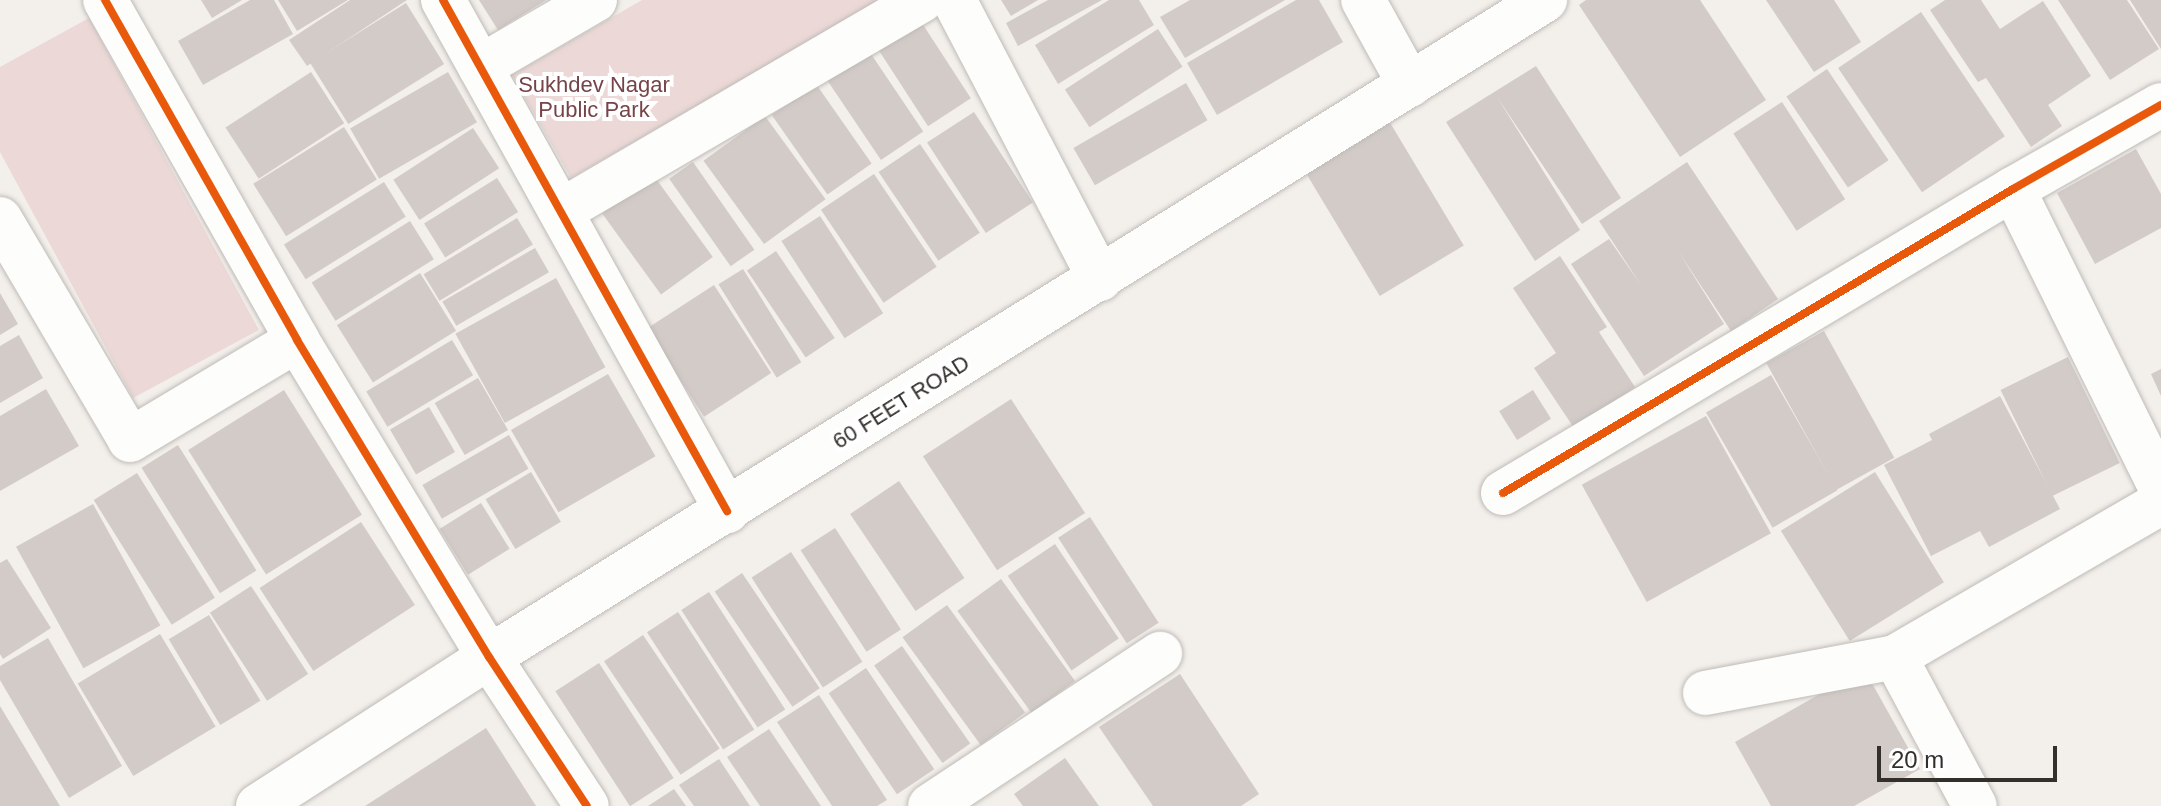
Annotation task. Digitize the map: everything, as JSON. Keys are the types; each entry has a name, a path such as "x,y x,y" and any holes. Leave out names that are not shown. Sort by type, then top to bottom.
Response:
{"street":[{"path":"105,0 297,340 489,657 587,806"},
{"path":"443,0 727,511"},
{"path":"480,67 595,0"},
{"path":"561,211 922,0"},
{"path":"954,0 1100,279"},
{"path":"1363,0 1410,85"},
{"name":"60 FEET ROAD","path":"258,806 489,657 1545,0"},
{"path":"1503,493 2013,189 2161,105"},
{"path":"2013,189 2161,489"},
{"path":"0,219 130,440 297,340"},
{"path":"1705,693 1895,657 2161,503"},
{"path":"955,799 1160,654"},
{"path":"1895,657 1975,806"}],"green space":[{"name":"Sukhdev Nagar Public Park","path":"642,0 881,0 571,178 512,75"},
{"path":"89,18 259,330 133,398 0,152 0,67"}],"building":[{"path":"201,0 242,0 212,18"},
{"path":"250,0 274,0 293,34 203,85 178,41"},
{"path":"278,0 348,0 297,31"},
{"path":"350,0 407,0 307,66 289,40"},
{"path":"479,0 546,0 498,30"},
{"path":"1001,0 1038,0 1011,16"},
{"path":"1048,0 1102,0 1018,46 1006,23"},
{"path":"1109,0 1139,0 1154,25 1058,84 1035,45"},
{"path":"1190,0 1285,0 1185,58 1160,17"},
{"path":"1296,0 1319,0 1343,42 1217,115 1187,63"},
{"path":"1586,0 1700,0 1766,100 1680,157 1579,5"},
{"path":"1766,0 1834,0 1861,42 1814,72"},
{"path":"1945,0 1981,0 2000,29 2043,1 2091,76 2048,105 2062,126 2031,147 1986,78 1978,82 1930,10"},
{"path":"2058,0 2127,0 2159,49 2110,80"},
{"path":"2130,0 2161,0 2161,49"},
{"path":"406,3 444,64 348,124 310,63"},
{"path":"1921,12 2005,136 1922,192 1838,68"},
{"path":"918,17 971,98 928,126 875,45"},
{"path":"1158,29 1183,67 1089,127 1065,89"},
{"path":"869,51 923,131 881,160 827,80"},
{"path":"1536,66 1621,198 1582,224 1497,97 1580,230 1535,261 1446,122"},
{"path":"1827,69 1889,160 1848,188 1786,96"},
{"path":"311,72 344,123 259,179 225,128"},
{"path":"448,72 477,122 379,179 350,128"},
{"path":"1186,83 1208,120 1095,185 1073,148"},
{"path":"816,84 872,163 827,194 772,115"},
{"path":"1782,102 1845,199 1797,231 1733,134"},
{"path":"974,112 1033,203 986,233 927,142"},
{"path":"765,116 826,199 764,244 704,161"},
{"path":"1386,116 1464,245 1380,296 1302,166"},
{"path":"344,127 377,180 286,236 253,184"},
{"path":"473,128 499,168 419,220 393,180"},
{"path":"920,144 980,233 938,261 879,172"},
{"path":"2136,149 2161,194 2161,228 2095,264 2057,193"},
{"path":"693,162 754,250 731,266 669,179"},
{"path":"1687,162 1778,299 1731,331 1678,251 1724,324 1644,376 1571,264 1609,239 1641,285 1599,221"},
{"path":"874,174 937,267 884,303 821,210"},
{"path":"654,176 713,257 661,295 602,214"},
{"path":"497,178 518,212 445,257 424,224"},
{"path":"384,182 406,217 306,279 284,245"},
{"path":"820,216 883,313 845,338 781,241"},
{"path":"517,218 533,245 440,301 424,274"},
{"path":"410,221 434,259 335,321 312,282"},
{"path":"535,248 549,272 456,326 442,302"},
{"path":"776,251 835,338 806,358 747,271"},
{"path":"1560,256 1607,327 1599,332 1635,387 1574,428 1534,368 1556,353 1513,288"},
{"path":"743,269 801,362 777,378 718,284"},
{"path":"420,273 456,331 373,383 337,325"},
{"path":"556,278 605,367 505,423 455,334"},
{"path":"714,285 771,373 704,417 647,329"},
{"path":"0,293 18,324 0,335"},
{"path":"1824,331 1894,458 1837,490 1766,363"},
{"path":"19,335 43,378 0,403 0,346"},
{"path":"452,340 473,375 387,427 366,392"},
{"path":"2068,357 2120,463 2052,496 2001,390"},
{"path":"2161,369 2161,396 2151,374"},
{"path":"608,374 656,456 559,512 511,430"},
{"path":"1771,375 1838,490 1773,528 1706,412"},
{"path":"478,378 508,430 465,455 435,403"},
{"path":"46,389 79,446 0,491 0,416"},
{"path":"284,390 362,515 266,575 188,450"},
{"path":"1533,390 1551,419 1517,440 1499,411"},
{"path":"2000,396 2060,509 1989,547 1980,531 1931,556 1884,465 1932,440 1929,434"},
{"path":"1011,399 1085,513 997,570 923,456"},
{"path":"429,407 455,452 416,475 390,429"},
{"path":"1706,416 1771,533 1647,602 1582,485"},
{"path":"509,435 528,469 442,519 422,485"},
{"path":"178,445 256,571 220,593 142,468"},
{"path":"531,472 561,522 515,549 486,499"},
{"path":"1875,472 1944,582 1850,641 1781,531"},
{"path":"137,473 215,598 172,625 94,500"},
{"path":"899,481 964,578 916,611 850,514"},
{"path":"481,503 510,549 468,575 439,529"},
{"path":"93,504 160,626 83,668 16,547"},
{"path":"1090,517 1159,623 1127,643 1058,538"},
{"path":"361,522 415,605 313,671 260,588"},
{"path":"835,528 901,629 867,652 801,550"},
{"path":"1055,544 1119,639 1071,670 1008,576"},
{"path":"791,552 862,662 823,687 752,578"},
{"path":"7,559 51,628 3,659 0,654 0,563"},
{"path":"742,573 820,688 792,707 715,591"},
{"path":"1001,579 1075,681 1031,713 957,611"},
{"path":"251,586 308,674 267,701 210,613"},
{"path":"709,592 785,709 758,727 681,610"},
{"path":"947,605 1025,713 981,745 903,637"},
{"path":"678,612 754,729 723,750 647,632"},
{"path":"209,615 261,701 220,725 169,639"},
{"path":"160,634 216,727 133,776 78,683"},
{"path":"643,635 720,749 681,775 604,661"},
{"path":"48,638 122,766 69,798 0,680 0,666"},
{"path":"902,646 970,743 942,763 874,666"},
{"path":"599,663 674,778 630,806 555,691"},
{"path":"866,668 934,769 897,794 829,693"},
{"path":"1864,669 1920,769 1854,806 1771,806 1735,742"},
{"path":"1180,674 1259,794 1241,806 1153,806 1099,727"},
{"path":"819,695 887,800 877,806 832,806 777,722"},
{"path":"0,706 60,806 0,806"},
{"path":"486,728 536,806 365,806"},
{"path":"769,729 821,806 760,806 727,757"},
{"path":"1065,758 1099,806 1023,806 1014,794"},
{"path":"719,759 750,806 694,806 679,785"},
{"path":"674,789 686,806 648,806"}],"cycle path":[{"path":"105,0 297,340 489,657 587,806"},
{"path":"443,0 727,511"},
{"path":"1503,493 2013,189 2161,105"}]}
